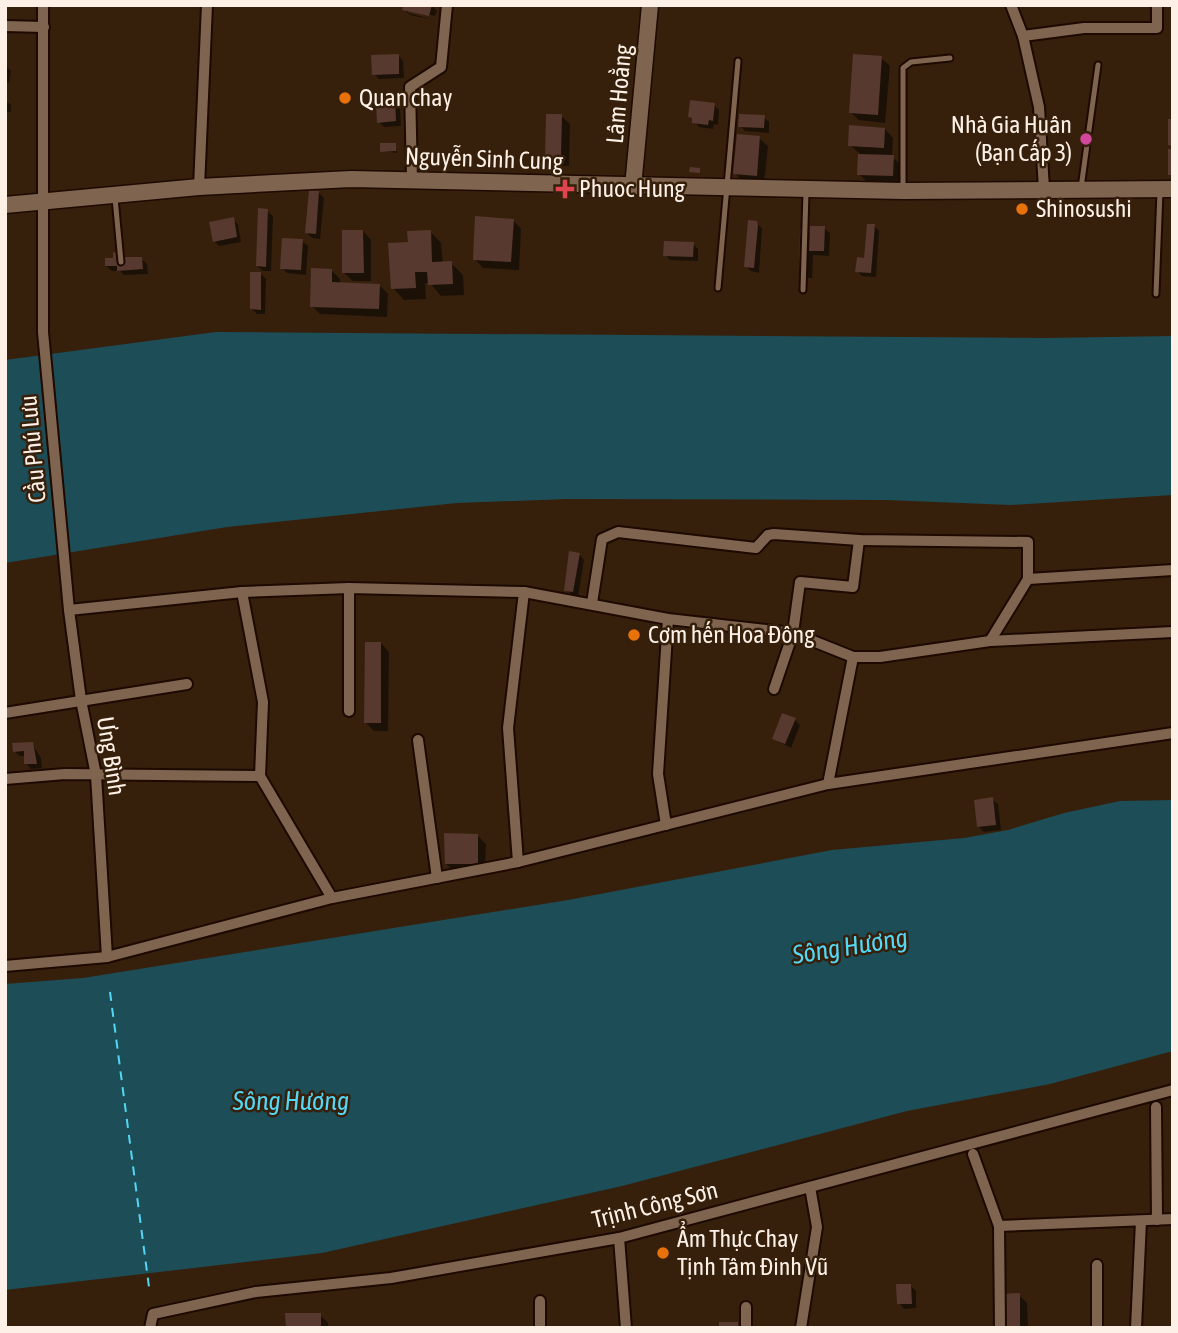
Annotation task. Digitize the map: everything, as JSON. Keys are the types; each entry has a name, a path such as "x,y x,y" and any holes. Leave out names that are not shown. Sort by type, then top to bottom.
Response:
{"main road":[{"name":"Lâm Hoằng","path":"633,187 650,5"},
{"name":"Nguyễn Sinh Cung","path":"5,205 200,187 412,179 633,187 903,191 1167,189"}],"street":[{"path":"41,201 43,5"},
{"path":"200,187 208,5"},
{"path":"412,179 410,87 442,66 447,5"},
{"path":"1011,5 1023,36 1039,107 1044,189"},
{"path":"1023,36 1084,28 1157,29 1157,5"},
{"path":"5,26 44,27"},
{"name":"Cầu Phú Lưu","path":"41,201 43,332 64,562"},
{"path":"592,603 602,539 618,532 756,548 768,535 774,534 859,540 1028,541 1028,579 990,641"},
{"path":"774,689 793,633 800,582 853,587 859,540"},
{"name":"Ưng Bình","path":"64,562 80,700 96,775 107,957"},
{"path":"1028,579 1173,570"},
{"path":"69,610 242,592 349,588 524,592 592,603 668,620 793,633 853,657 880,657 990,641 1173,632"},
{"path":"349,588 349,711"},
{"path":"242,592 263,702 260,776 332,898"},
{"path":"518,862 508,728 524,592"},
{"path":"666,825 658,774 668,620"},
{"path":"828,784 853,657"},
{"path":"5,713 187,684"},
{"path":"5,966 107,957 332,898 518,862 828,784 1173,733"},
{"path":"418,740 437,878"},
{"path":"5,779 96,775 260,776"},
{"name":"Trịnh Công Sơn","path":"149,1328 153,1314 256,1292 391,1278 619,1238 1173,1090"},
{"path":"1156,1107 1157,1220"},
{"path":"973,1154 999,1226 1000,1328"},
{"path":"801,1328 817,1227 810,1187"},
{"path":"999,1226 1173,1219"},
{"path":"1136,1328 1141,1221"},
{"path":"619,1238 626,1328"},
{"path":"1097,1265 1097,1328"},
{"path":"540,1301 540,1328"},
{"path":"746,1307 746,1328"}],"lane":[{"path":"903,191 903,68 911,62 950,58"},
{"path":"718,288 738,61"},
{"path":"1081,188 1098,65"},
{"path":"803,290 806,189"},
{"path":"1156,294 1167,189"},
{"path":"115,194 121,262"}],"water":[{"path":"216,332 1045,338 1173,336 1173,495 1011,505 886,500 567,499 457,503 227,527 5,563 5,360"},
{"name":"Sông Hương","path":"1173,800 1173,1051 1050,1084 907,1111 622,1186 322,1253 5,1290 5,984 83,978 568,900 832,850 964,838 1008,830 1064,813 1120,801"}],"pier":[{"path":"51,354 70,551 57,554 39,356"}],"building":[{"path":"404,5 432,5 429,16 402,10"},
{"path":"399,54 399,74 372,75 371,55"},
{"path":"853,54 882,56 878,115 849,113"},
{"path":"395,100 396,121 377,123 376,101"},
{"path":"690,100 715,103 713,121 709,120 708,125 692,123 692,118 688,117"},
{"path":"546,114 562,114 561,158 545,158"},
{"path":"739,114 765,115 764,128 738,127"},
{"path":"1168,119 1173,119 1173,146 1168,145"},
{"path":"849,125 885,128 884,148 848,146"},
{"path":"737,134 760,136 757,176 733,174"},
{"path":"380,143 396,143 396,151 380,152"},
{"path":"1168,149 1173,149 1173,175 1168,175"},
{"path":"858,154 894,155 893,176 857,175"},
{"path":"690,167 700,168 700,173 689,172"},
{"path":"309,190 319,191 316,234 305,233"},
{"path":"258,208 268,209 266,267 256,266"},
{"path":"475,216 514,219 511,262 473,260"},
{"path":"234,217 237,237 213,242 209,222"},
{"path":"748,220 757,221 758,226 754,268 744,267"},
{"path":"867,224 875,224 871,273 855,272 857,257 864,258"},
{"path":"810,226 825,226 824,251 809,251"},
{"path":"800,229 808,229 808,273 799,273"},
{"path":"342,230 363,230 364,273 342,273"},
{"path":"431,230 432,262 452,261 453,284 428,285 427,272 415,272 416,288 391,289 388,243 408,242 407,231"},
{"path":"282,238 303,239 301,270 280,269"},
{"path":"664,241 694,242 693,257 663,256"},
{"path":"113,252 117,253 117,257 142,257 143,269 117,271 117,266 105,266 105,258 113,258"},
{"path":"311,268 332,269 332,282 380,284 379,309 310,307"},
{"path":"250,272 261,272 261,310 250,309"},
{"path":"569,551 580,553 573,592 564,591"},
{"path":"365,642 381,642 381,723 364,723"},
{"path":"782,713 796,718 785,744 772,739"},
{"path":"33,742 37,764 24,764 24,751 13,752 12,743"},
{"path":"993,797 996,825 977,827 974,800"},
{"path":"444,833 478,834 478,864 445,864"},
{"path":"896,1284 911,1284 912,1304 897,1304"},
{"path":"1020,1293 1020,1328 1002,1328 1002,1294"},
{"path":"285,1313 321,1313 321,1328 286,1328"},
{"path":"719,1322 738,1322 738,1328 719,1328"}],"ferry route":[{"path":"110,992 149,1287"}],"place":[{"name":"Quan chay","path":"345,98"},
{"name":"Nhà Gia Huân (Bạn Cấp 3)","path":"1086,139"},
{"name":"Phuoc Hung","path":"565,189"},
{"name":"Shinosushi","path":"1022,209"},
{"name":"Cơm hến Hoa Đông","path":"634,635"},
{"name":"Ẩm Thực Chay Tịnh Tâm Đinh Vũ","path":"663,1253"}]}
